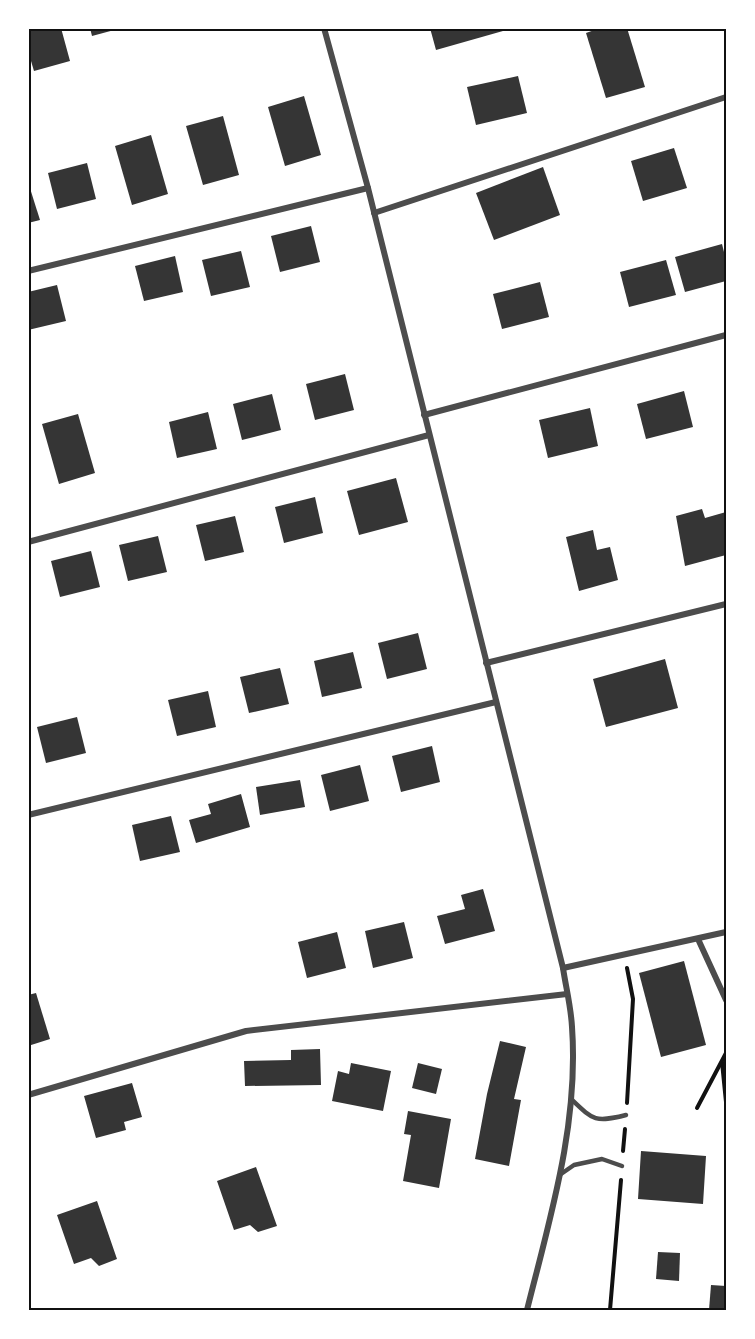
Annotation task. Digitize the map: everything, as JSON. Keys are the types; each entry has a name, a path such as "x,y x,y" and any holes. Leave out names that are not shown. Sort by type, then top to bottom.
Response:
{"street":[{"path":"324,28 368,188 563,968 572,1027 571,1099 561,1174 527,1311"},
{"path":"374,213 726,97"},
{"path":"28,271 368,188"},
{"path":"424,415 726,335"},
{"path":"28,542 429,435"},
{"path":"486,663 726,604"},
{"path":"28,815 496,702"},
{"path":"563,968 726,932"},
{"path":"698,939 726,1000"},
{"path":"28,1095 246,1031 567,994"}],"lane":[{"path":"571,1099 590,1117 609,1120 626,1115"},
{"path":"561,1174 574,1164 602,1159 622,1166"}],"path":[{"path":"697,1108 726,1053"},
{"path":"722,1062 726,1102"}],"building":[{"path":"28,28 61,28 70,61 34,71 28,51"},
{"path":"90,28 118,28 118,29 92,36"},
{"path":"430,28 510,28 510,29 436,50"},
{"path":"600,28 627,28 645,87 606,98 586,33"},
{"path":"518,76 527,113 476,125 467,87"},
{"path":"304,96 321,155 285,166 268,107"},
{"path":"223,116 239,175 203,185 186,126"},
{"path":"151,135 168,194 132,205 115,146"},
{"path":"674,148 687,188 643,201 631,161"},
{"path":"87,163 96,199 57,209 48,173"},
{"path":"543,167 560,215 494,240 476,193"},
{"path":"28,182 40,220 28,223"},
{"path":"311,226 320,262 280,272 271,236"},
{"path":"722,244 726,260 726,281 685,292 675,257"},
{"path":"241,251 250,287 211,296 202,260"},
{"path":"175,256 183,292 144,301 135,266"},
{"path":"666,260 676,295 629,307 620,272"},
{"path":"540,282 549,317 502,329 493,294"},
{"path":"57,285 66,321 28,330 28,292"},
{"path":"345,374 354,410 315,420 306,384"},
{"path":"684,391 693,427 646,439 637,404"},
{"path":"272,394 281,430 242,440 233,404"},
{"path":"590,408 598,446 548,458 539,420"},
{"path":"208,412 217,449 177,458 169,422"},
{"path":"78,414 95,473 59,484 42,424"},
{"path":"396,478 408,522 359,535 347,491"},
{"path":"315,497 323,533 284,543 275,507"},
{"path":"702,509 705,518 726,512 726,555 685,566 676,516"},
{"path":"235,516 244,552 205,561 196,525"},
{"path":"593,530 597,550 610,547 618,580 579,591 566,537"},
{"path":"158,536 167,572 128,581 119,545"},
{"path":"91,551 100,587 60,597 51,561"},
{"path":"418,633 427,669 387,679 378,643"},
{"path":"353,652 362,688 322,697 314,661"},
{"path":"665,659 678,708 606,727 593,679"},
{"path":"280,668 289,704 249,713 240,677"},
{"path":"208,691 216,727 177,736 168,700"},
{"path":"77,717 86,753 46,763 37,727"},
{"path":"432,746 440,782 401,792 392,756"},
{"path":"360,765 369,801 330,811 321,775"},
{"path":"300,780 305,807 260,815 256,787"},
{"path":"241,794 250,827 196,843 189,820 211,814 208,804"},
{"path":"171,816 180,852 140,861 132,825"},
{"path":"483,889 495,931 445,944 437,916 465,909 461,895"},
{"path":"404,922 413,958 373,968 365,931"},
{"path":"337,932 346,968 307,978 298,942"},
{"path":"684,961 706,1045 661,1057 639,973"},
{"path":"36,993 50,1039 28,1046 28,995"},
{"path":"500,1041 526,1047 514,1099 521,1100 509,1166 475,1159"},
{"path":"320,1049 321,1085 245,1086 244,1061 291,1060 291,1050"},
{"path":"351,1063 391,1071 383,1111 332,1101 338,1071 349,1074"},
{"path":"418,1063 442,1069 436,1094 412,1088"},
{"path":"132,1083 142,1117 124,1122 126,1130 96,1138 84,1096"},
{"path":"408,1111 451,1119 439,1188 403,1181 411,1135 404,1134"},
{"path":"641,1151 706,1156 703,1204 638,1199"},
{"path":"256,1167 277,1226 258,1232 250,1225 234,1230 217,1181"},
{"path":"97,1201 117,1259 99,1266 91,1258 74,1264 57,1215"},
{"path":"658,1252 680,1253 679,1281 656,1279"},
{"path":"711,1285 726,1286 726,1310 709,1310"}]}
